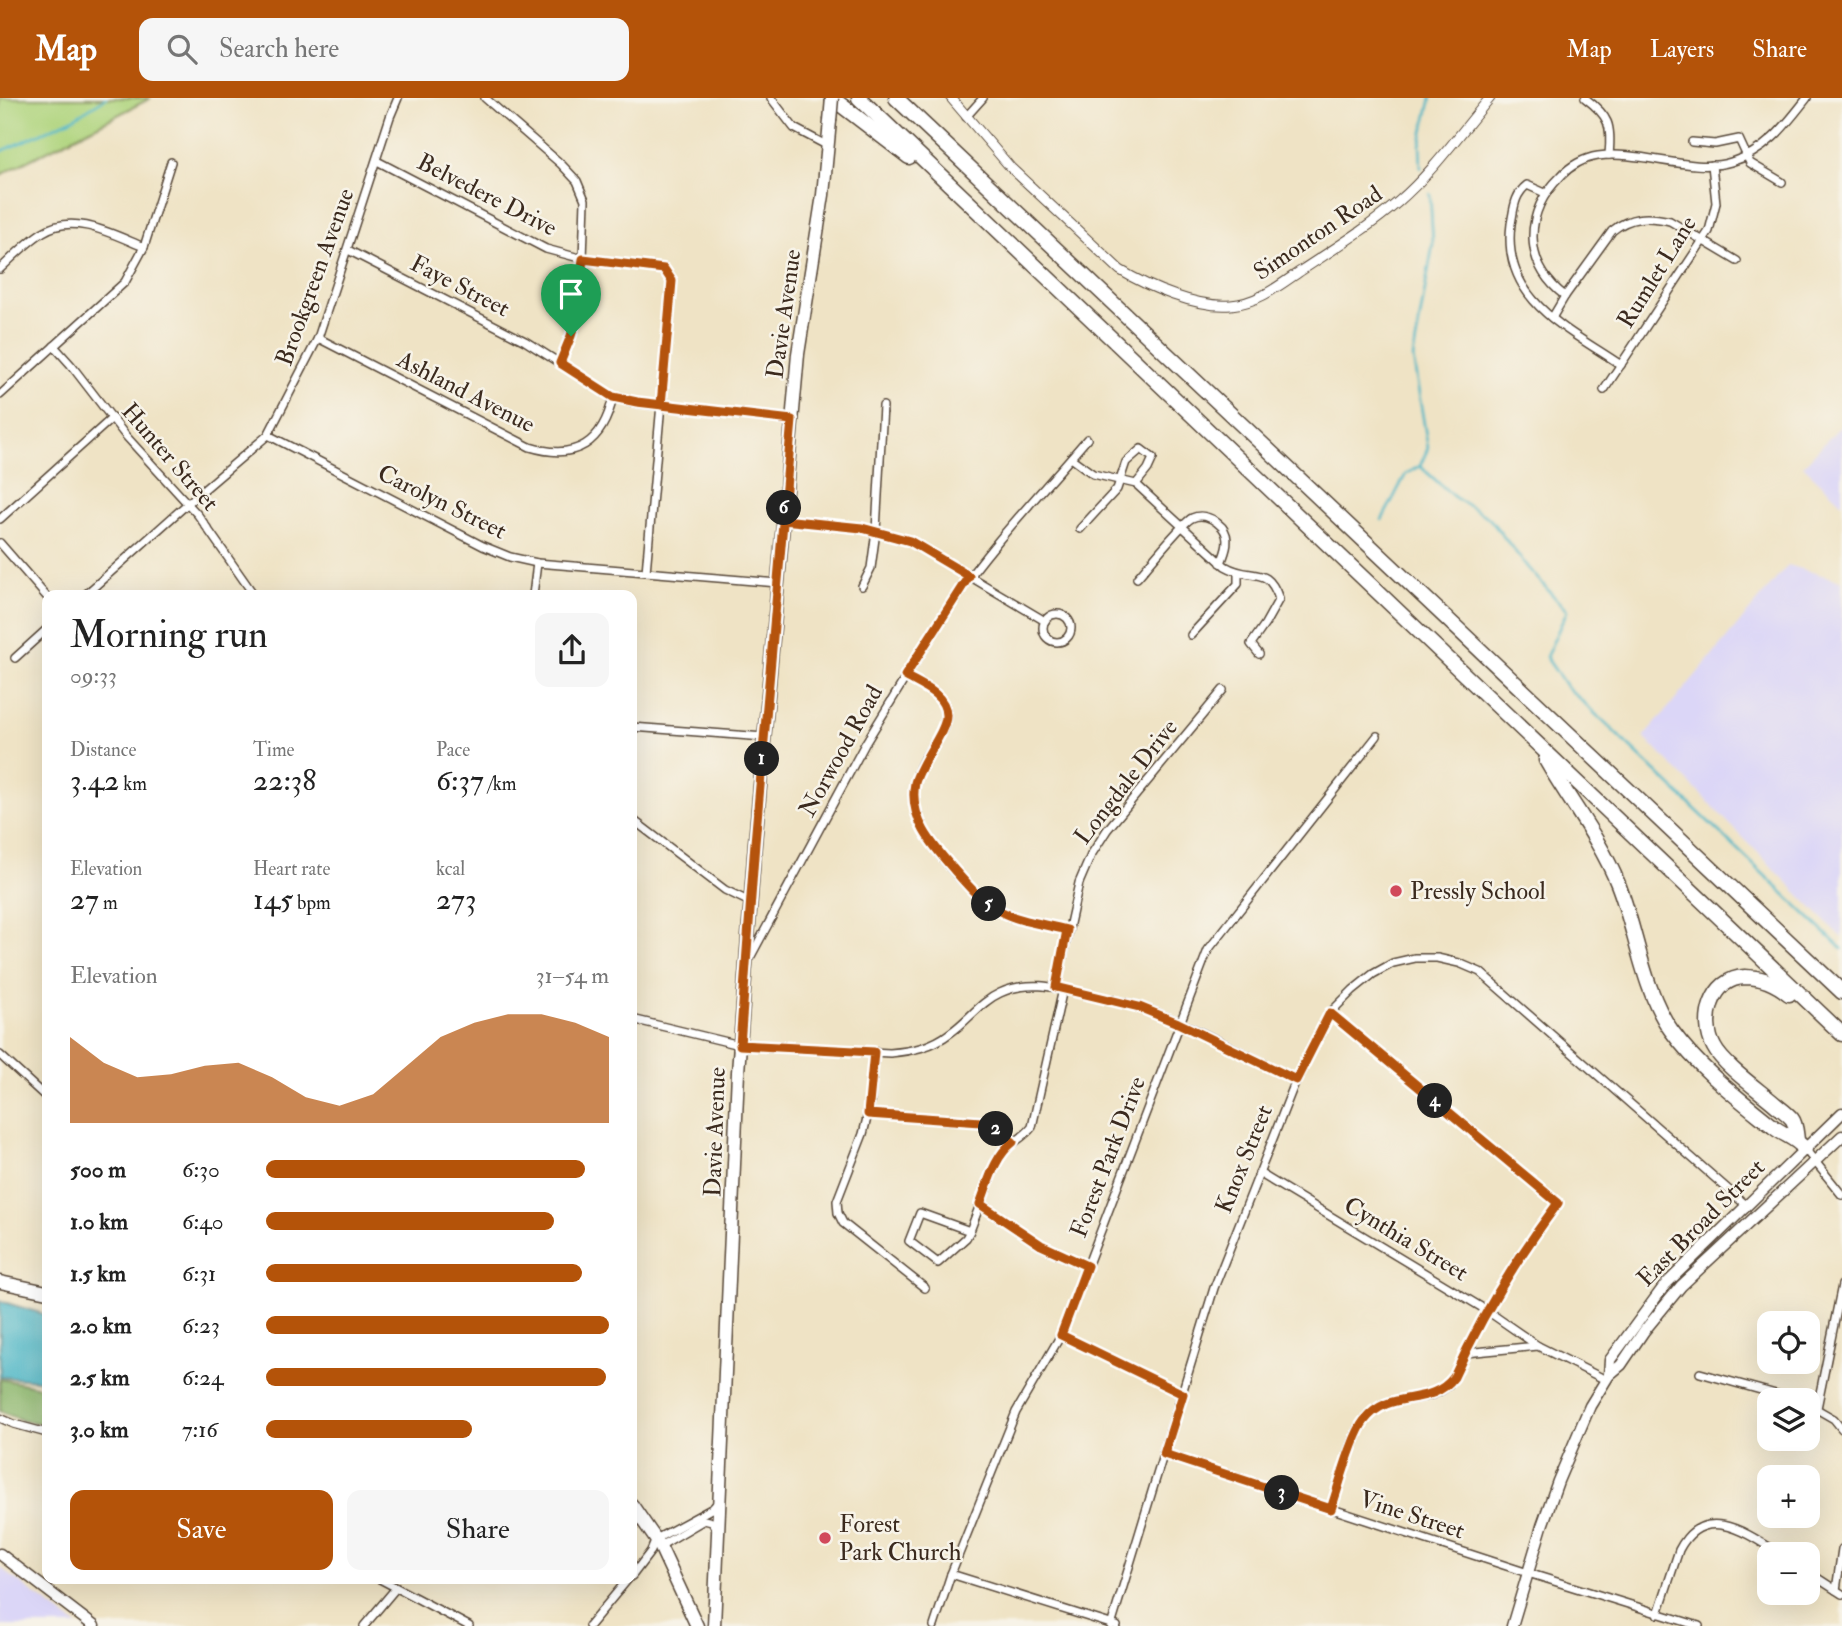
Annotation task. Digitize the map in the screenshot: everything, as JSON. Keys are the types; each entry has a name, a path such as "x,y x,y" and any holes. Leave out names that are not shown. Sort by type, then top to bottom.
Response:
{"highway":[{"path":"832,98 968,203"},
{"path":"859,98 1842,1034"},
{"path":"896,98 1842,992"},
{"path":"1539,746 1564,792 1604,850 1626,907 1654,999 1670,1028 1713,1076 1782,1134 1801,1144"},
{"path":"1777,930 1842,986"},
{"path":"1801,1144 1794,1120 1715,1050 1707,1033 1706,1015 1713,998 1726,984 1743,977 1761,979 1778,985 1842,1040"}],"main road":[{"name":"Davie Avenue","path":"714,1626 740,1045 750,902 803,312 823,195 832,98"},
{"name":"East Broad Street","path":"1608,1377 1610,1360 1665,1285 1747,1206 1801,1144 1842,1113"},
{"name":"East Broad Street","path":"1512,1626 1558,1480 1590,1406 1608,1377 1621,1365 1644,1331 1681,1286 1842,1136"},
{"path":"0,1282 42,1291"},
{"path":"637,1512 658,1543 697,1626"},
{"path":"0,1554 94,1626"}],"street":[{"name":"Brookgreen Avenue","path":"91,590 268,435 318,338 398,98"},
{"path":"485,98 578,181 585,200 583,259 575,322 560,363"},
{"path":"771,98 794,128 828,146"},
{"name":"Simonton Road","path":"951,98 1011,168 1120,270 1164,292 1208,303 1229,305 1249,302 1268,293 1364,229 1399,201 1431,170 1490,98"},
{"path":"966,117 983,98"},
{"path":"1585,98 1602,112 1609,125 1609,155"},
{"path":"1565,296 1544,275 1536,256 1535,218 1545,193 1574,165 1596,156 1609,155 1712,166 1747,156 1774,137 1807,98"},
{"path":"1692,142 1715,144 1738,139 1754,167 1782,181"},
{"name":"Belvedere Drive","path":"377,161 546,249 583,259 664,269 672,281 661,405"},
{"path":"0,395 125,282 144,247 171,162"},
{"name":"Rumlet Lane","path":"1604,390 1703,241 1712,223 1716,203 1712,166"},
{"path":"1545,193 1527,185 1519,192 1514,205 1510,238 1513,265 1524,290 1537,307 1621,365"},
{"path":"1552,318 1612,231 1627,221 1646,218 1670,221 1737,261"},
{"path":"0,269 45,230 69,224 92,226 144,247"},
{"name":"Faye Street","path":"348,250 511,333 613,397 792,420"},
{"name":"Ashland Avenue","path":"318,338 530,447 548,453 567,452 584,446 598,434 608,417 613,397"},
{"name":"Hunter Street","path":"54,346 111,419 198,516 250,590"},
{"path":"646,572 661,405"},
{"path":"862,586 871,568 876,531 883,406"},
{"path":"0,519 111,419"},
{"name":"Carolyn Street","path":"268,435 483,546 510,557 537,563 778,583"},
{"name":"Norwood Road","path":"747,956 751,956 865,744 969,576 1087,439"},
{"path":"1080,529 1117,489 1126,463 1141,449 1153,458 1136,484"},
{"path":"1071,458 1093,474 1120,478 1136,484 1221,563 1238,574 1261,574 1270,579 1279,599 1251,644 1259,654"},
{"path":"1137,579 1191,518 1204,516 1225,530 1228,548 1221,563"},
{"path":"783,520 876,531 910,541 1045,621"},
{"path":"0,543 42,591"},
{"path":"534,590 537,563"},
{"path":"1191,635 1238,584 1238,574"},
{"path":"1052,614 1066,616 1072,624 1070,634 1060,642 1051,641 1044,634 1045,621 1052,614"},
{"path":"15,658 42,634"},
{"path":"905,676 937,695 946,714 945,723 920,765 913,793 915,810 928,841 971,889 998,910 1013,917 1067,930"},
{"name":"Longdale Drive","path":"970,1231 997,1160 1003,1150 1026,1135 1032,1127 1059,988 1067,930 1079,883 1091,855 1107,830 1223,690"},
{"path":"637,727 764,737"},
{"name":"Forest Park Drive","path":"934,1626 951,1574 1016,1412 1061,1335 1208,950 1377,736"},
{"path":"637,823 724,890 750,902"},
{"name":"Knox Street","path":"1113,1625 1214,1288 1296,1080 1330,1013 1373,974 1393,964 1415,958 1437,958 1480,972 1747,1206"},
{"path":"637,1020 740,1045 874,1052 911,1051 950,1034 981,1004 1000,993 1020,986 1042,984 1139,1007 1296,1080"},
{"path":"1330,1013 1558,1203 1521,1253 1486,1310 1447,1386 1427,1395 1395,1400 1377,1408 1362,1423 1331,1509"},
{"path":"874,1052 868,1114 837,1201 838,1213 843,1223 852,1231 925,1288"},
{"path":"0,1055 42,1093"},
{"path":"868,1114 981,1122 995,1128 1013,1142"},
{"path":"1801,1144 1842,1195"},
{"name":"Cynthia Street","path":"1259,1173 1486,1310 1538,1346 1608,1377"},
{"path":"980,1204 1041,1245 1087,1266"},
{"path":"920,1213 970,1231 938,1264 909,1241 920,1213"},
{"path":"1820,1393 1842,1285"},
{"path":"1061,1335 1183,1394"},
{"path":"1465,1353 1538,1346"},
{"path":"1700,1373 1757,1389"},
{"path":"1820,1410 1834,1419 1842,1429"},
{"path":"0,1418 42,1432"},
{"name":"Vine Street","path":"1164,1454 1699,1626"},
{"path":"637,1570 658,1543 713,1508 720,1497"},
{"path":"658,1543 704,1520 714,1524 719,1535"},
{"path":"1658,1614 1679,1550 1692,1532 1717,1524 1732,1526 1759,1542"},
{"path":"1820,1580 1839,1592 1842,1549"},
{"path":"639,1567 654,1559 669,1565"},
{"path":"951,1574 1113,1625"},
{"path":"389,1584 469,1626"},
{"path":"589,1626 625,1584"},
{"path":"364,1626 396,1588"}],"shaded area":[{"path":"1842,424 1842,503 1803,466"},
{"path":"1788,565 1842,581 1842,938 1644,737"},
{"path":"0,1567 29,1590 78,1626 0,1626"}],"green space":[{"path":"0,98 151,98 0,175"},
{"path":"0,1379 42,1387 42,1423 24,1421 0,1411"}],"water":[{"path":"0,1301 42,1314 42,1381 0,1377"}],"waterway":[{"path":"0,152 72,119 106,98"},
{"path":"1421,168 1420,145 1431,98"},
{"path":"1430,194 1433,244 1413,358 1428,448 1420,466 1454,497 1489,518 1528,568 1567,611 1546,657 1566,686 1842,949"},
{"path":"1382,520 1406,474 1420,466"}],"place":[{"name":"Pressly School","path":"1396,891"},
{"name":"Forest Park Church","path":"825,1538"}],"route":[{"path":"571,336 560,363 613,397 637,402 792,420 778,583 767,711 755,843 740,1045 874,1052 868,1114 981,1122 995,1128 1013,1142 1003,1150 997,1160 980,1204 1041,1245 1087,1266 1061,1335 1183,1394 1164,1454 1331,1509 1362,1423 1377,1408 1395,1400 1427,1395 1447,1386 1454,1377 1486,1310 1521,1253 1558,1203 1330,1013 1296,1080 1139,1007 1056,987 1067,930 1013,917 986,902 928,841 915,810 913,793 920,765 945,723 946,714 937,695 905,676 969,576 910,541 862,528 816,524 783,520 792,420 661,405 672,281 664,269 583,259 571,336"}]}
